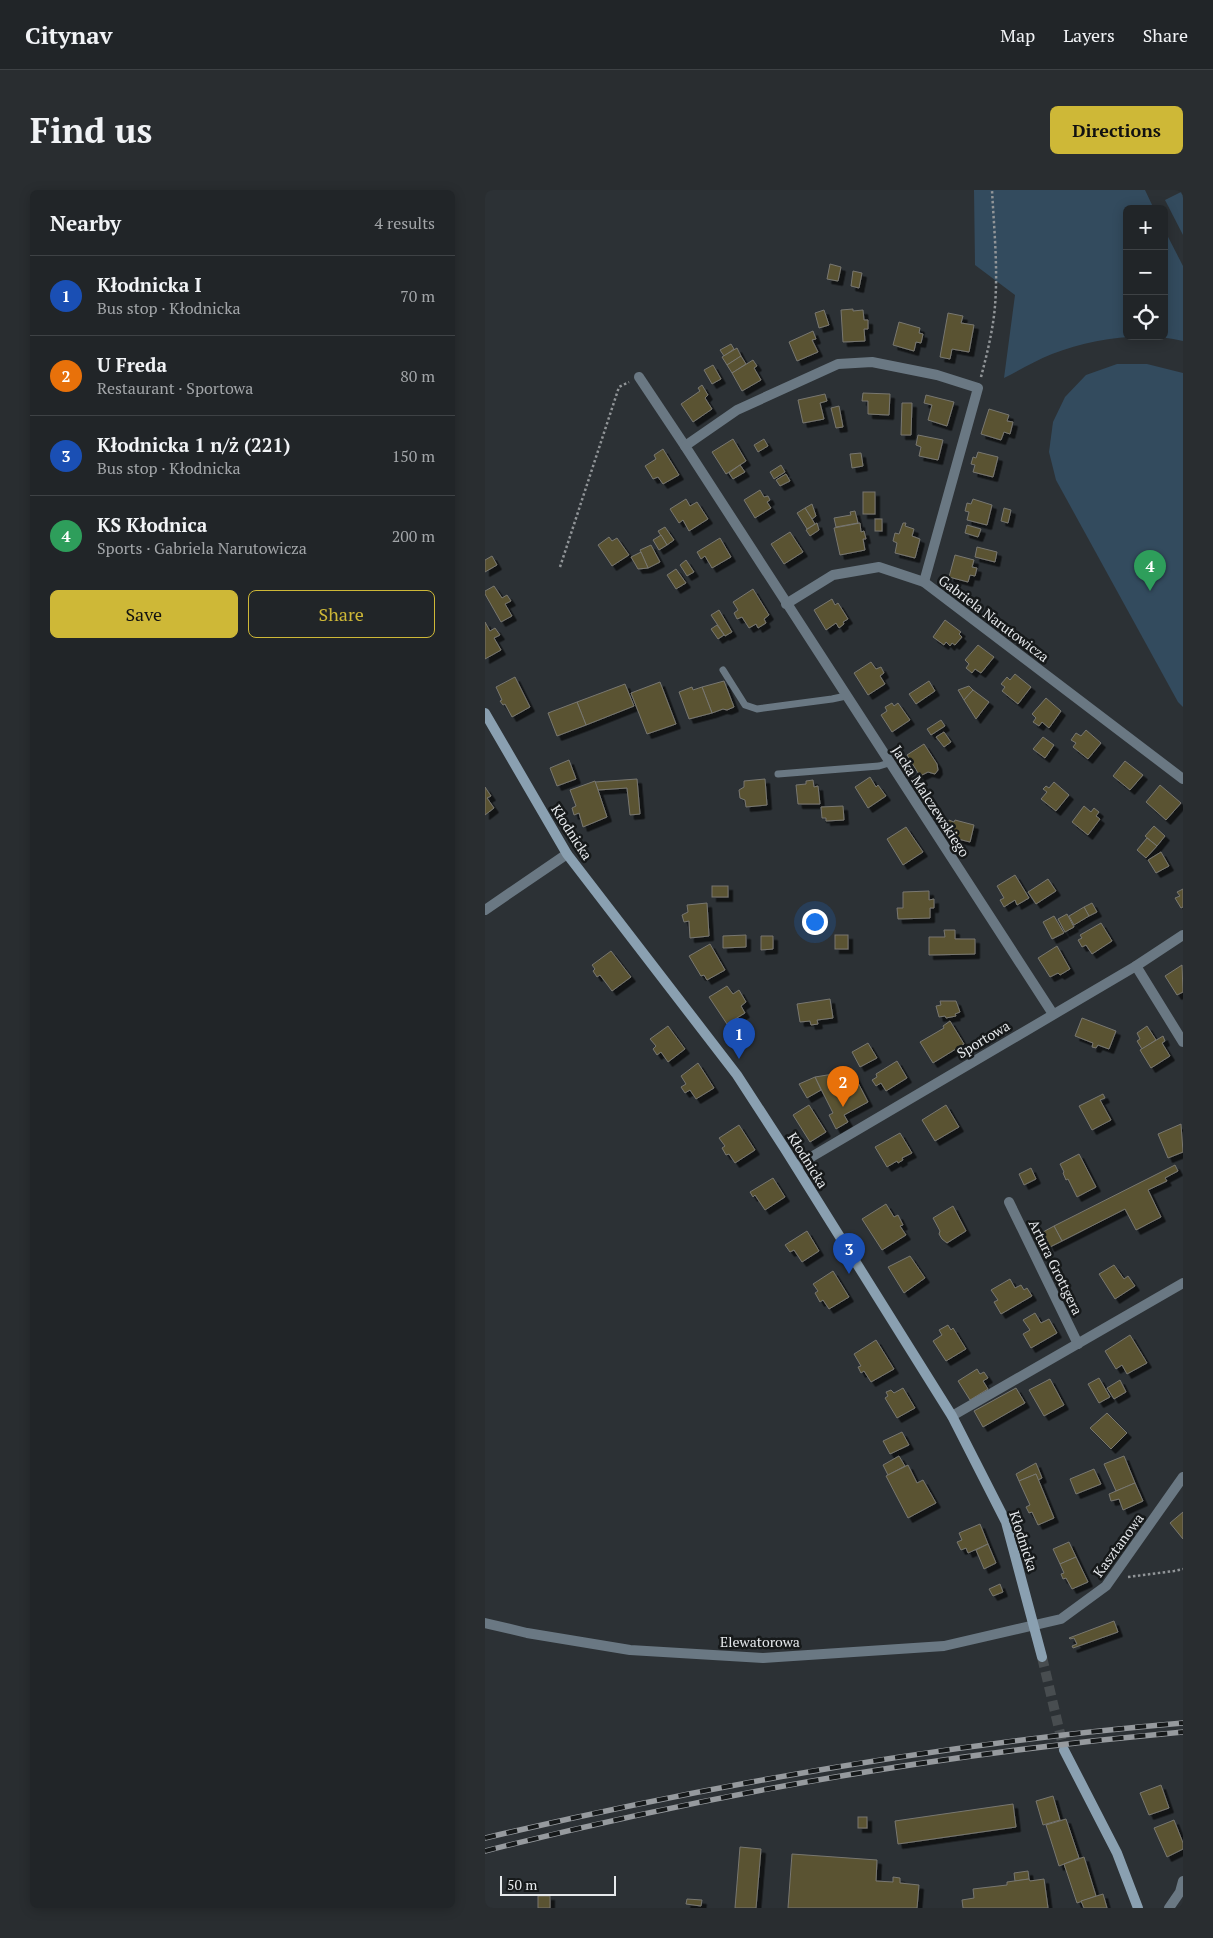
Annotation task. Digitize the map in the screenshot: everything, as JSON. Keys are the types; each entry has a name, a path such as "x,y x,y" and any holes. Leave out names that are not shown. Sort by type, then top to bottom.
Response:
{"main road":[{"name":"Kłodnicka","path":"485,713 567,854 737,1075 952,1416 1006,1522 1042,1657"},
{"path":"1065,1750 1117,1853 1138,1908"}],"street":[{"path":"685,446 737,410 805,377 838,364 872,362 937,375 978,388"},
{"name":"Jacka Malczewskiego","path":"639,377 1053,1014"},
{"name":"Gabriela Narutowicza","path":"978,388 924,582 1183,779"},
{"path":"786,604 833,576 879,567 924,582"},
{"path":"485,910 567,854"},
{"name":"Sportowa","path":"796,1166 1136,966 1183,935"},
{"path":"1136,966 1183,1042"},
{"name":"Artura Grottgera","path":"1009,1202 1078,1344"},
{"path":"952,1416 1183,1283"},
{"name":"Kasztanowa","path":"1034,1625 1061,1619 1106,1586 1183,1477"},
{"name":"Elewatorowa","path":"485,1623 527,1633 630,1650 763,1658 945,1646 1034,1625"},
{"path":"1175,1906 1183,1881"}],"lane":[{"path":"723,670 745,705 757,709 832,700 846,696"},
{"path":"778,774 879,766 889,763"}],"path":[{"path":"978,388 995,306 995,213 992,190"},
{"path":"560,567 619,387 639,377"},
{"path":"1112,1578 1175,1571 1183,1568"}],"shaded area":[{"path":"974,190 1145,190 1152,205 1123,205 1123,338 1083,344 1052,354 1004,378 1015,295 975,265"},
{"path":"1183,191 1183,235 1168,205 1165,200"},
{"path":"1168,237 1183,266 1183,341 1168,338"},
{"path":"1117,364 1147,364 1183,373 1183,707 1178,702 1056,480 1049,452 1053,422 1065,397 1086,375"}],"building":[{"path":"830,264 841,267 838,281 827,279"},
{"path":"853,271 862,273 859,288 851,286"},
{"path":"853,309 853,311 863,310 864,320 868,320 868,329 864,329 865,341 843,342 841,310"},
{"path":"824,310 829,325 819,328 815,313"},
{"path":"948,313 963,316 961,323 974,325 969,352 952,349 950,359 940,357"},
{"path":"899,322 920,328 919,333 923,334 921,343 916,342 914,351 893,345"},
{"path":"813,331 816,339 812,340 818,352 797,361 789,342"},
{"path":"731,344 734,349 724,356 720,350"},
{"path":"737,348 741,356 727,365 722,357"},
{"path":"741,356 746,364 732,373 727,365"},
{"path":"753,360 757,366 754,368 761,380 742,391 732,373"},
{"path":"713,365 721,379 712,384 704,370"},
{"path":"702,385 708,395 705,398 712,409 693,422 681,404 700,391 698,388"},
{"path":"863,393 890,394 889,415 868,414 868,401 862,401"},
{"path":"825,394 827,401 820,403 824,419 803,423 798,400"},
{"path":"926,395 954,402 947,426 928,420 932,405 924,403"},
{"path":"902,403 912,403 911,435 901,435"},
{"path":"839,406 843,427 836,428 831,408"},
{"path":"989,409 1009,415 1007,421 1013,422 1010,434 1004,432 1001,440 981,434"},
{"path":"918,435 943,440 938,460 919,456 921,447 916,445"},
{"path":"733,439 746,461 726,474 712,452"},
{"path":"764,439 768,446 758,452 754,445"},
{"path":"663,449 679,475 663,484 658,477 653,479 645,466 656,459 654,455"},
{"path":"978,452 998,457 993,477 973,472 975,465 971,464 973,457 976,458"},
{"path":"861,453 863,466 852,468 850,454"},
{"path":"740,465 745,472 733,479 729,473"},
{"path":"781,465 785,472 774,479 770,472"},
{"path":"786,474 790,481 780,486 776,480"},
{"path":"760,490 764,497 768,496 770,500 767,502 771,508 755,518 744,500"},
{"path":"863,492 875,492 875,514 863,514"},
{"path":"686,499 690,506 697,502 708,519 689,531 683,520 679,523 670,509"},
{"path":"973,499 992,505 987,525 967,520 969,512 965,511 967,503 971,504"},
{"path":"812,504 816,516 812,519 805,508"},
{"path":"805,508 815,524 807,529 797,513"},
{"path":"1004,508 1011,510 1008,523 1001,521"},
{"path":"855,511 858,523 836,527 834,518 851,515 850,512"},
{"path":"875,519 882,519 882,531 875,531"},
{"path":"817,523 819,530 810,536 806,530"},
{"path":"860,523 861,532 864,531 866,539 863,539 865,550 840,555 834,528"},
{"path":"903,523 906,523 905,526 914,529 912,536 920,539 915,558 895,553 897,543 893,541 895,533 899,534"},
{"path":"967,525 981,529 978,537 965,533"},
{"path":"665,527 674,540 667,545 658,531"},
{"path":"790,532 803,552 784,564 771,544"},
{"path":"661,535 667,545 659,550 653,540"},
{"path":"609,537 612,541 617,538 629,555 612,566 598,545"},
{"path":"720,538 731,557 712,568 705,556 701,559 697,552"},
{"path":"651,545 660,562 648,568 640,550"},
{"path":"977,547 997,552 995,562 975,557"},
{"path":"641,552 648,568 638,569 631,557"},
{"path":"955,555 974,560 972,567 977,568 975,576 970,575 968,582 949,577"},
{"path":"492,556 497,565 485,572 485,560"},
{"path":"686,560 694,572 687,576 680,565"},
{"path":"676,569 686,583 676,589 667,575"},
{"path":"494,586 502,598 507,595 511,601 505,604 512,616 501,622 485,594 485,591"},
{"path":"753,589 769,615 764,619 766,623 758,628 756,624 749,628 742,617 737,619 734,613 738,610 733,602"},
{"path":"832,599 835,605 838,603 848,619 839,628 836,623 826,630 814,610"},
{"path":"719,610 732,632 725,636 711,615"},
{"path":"945,620 961,632 959,634 962,637 955,645 952,643 950,646 946,642 944,645 933,637"},
{"path":"485,622 490,631 495,628 500,635 494,638 501,650 485,659"},
{"path":"717,625 724,635 718,639 711,629"},
{"path":"978,645 994,657 981,673 975,669 972,673 966,668 969,664 965,660"},
{"path":"871,662 876,669 881,667 884,673 880,676 885,684 868,695 854,673"},
{"path":"1015,674 1031,687 1018,704 1002,691 1005,687 1001,684 1007,677 1010,680"},
{"path":"515,677 530,707 512,717 505,704 503,705 500,701 502,700 496,687"},
{"path":"724,681 734,707 712,713 702,687"},
{"path":"929,681 935,691 916,704 909,694"},
{"path":"660,682 676,724 647,734 631,693"},
{"path":"625,684 634,706 586,725 577,702"},
{"path":"969,686 973,690 964,700 958,690"},
{"path":"692,687 693,690 702,687 712,713 689,719 679,692"},
{"path":"973,690 989,702 976,719 964,700"},
{"path":"1046,698 1061,711 1049,728 1042,722 1039,726 1033,722 1036,718 1032,714"},
{"path":"577,702 586,725 557,736 548,713"},
{"path":"892,703 894,706 898,703 910,720 892,732 881,715 887,711 885,707"},
{"path":"941,720 945,726 931,735 927,729"},
{"path":"1086,730 1101,743 1088,759 1073,747 1076,743 1071,740 1076,733 1081,736"},
{"path":"944,732 951,742 944,747 936,737"},
{"path":"1043,737 1054,745 1045,758 1033,749"},
{"path":"924,744 937,764 938,770 935,774 928,772 920,776 907,755"},
{"path":"569,760 576,779 557,786 550,768"},
{"path":"1125,761 1143,775 1130,790 1113,776"},
{"path":"870,777 876,787 878,785 886,796 868,808 855,787"},
{"path":"637,779 640,814 630,815 627,788 598,790 595,782"},
{"path":"765,779 767,805 746,807 745,800 740,798 739,790 744,787 744,781"},
{"path":"813,780 814,787 818,786 820,804 798,804 796,785 806,784 806,781"},
{"path":"595,781 607,817 583,827 579,813 574,815 572,808 576,806 570,790"},
{"path":"1054,782 1069,795 1056,811 1041,799 1047,792 1043,789 1046,786 1049,788"},
{"path":"1160,785 1181,803 1166,820 1146,802"},
{"path":"485,787 491,796 487,798 494,808 485,815"},
{"path":"843,806 844,820 826,821 826,818 822,818 821,807"},
{"path":"1084,806 1091,812 1094,808 1099,812 1096,816 1100,819 1088,835 1072,822"},
{"path":"949,820 974,825 970,842 950,837 952,829 947,827"},
{"path":"1154,826 1165,836 1157,846 1145,836"},
{"path":"906,827 923,852 903,865 887,839"},
{"path":"1147,838 1157,846 1146,858 1137,850"},
{"path":"1161,852 1169,866 1156,873 1148,860"},
{"path":"1015,875 1029,898 1017,905 1015,900 1004,907 1000,900 1004,898 997,886"},
{"path":"1048,879 1056,891 1036,904 1028,892"},
{"path":"712,886 728,886 728,897 712,897"},
{"path":"1183,889 1183,907 1181,908 1175,898 1180,896 1177,892"},
{"path":"929,891 929,900 934,899 934,908 930,908 930,918 898,919 897,908 903,908 903,892"},
{"path":"707,903 709,936 690,938 689,921 684,922 682,915 688,912 687,905"},
{"path":"1092,903 1097,912 1089,916 1084,907"},
{"path":"1084,907 1089,916 1074,925 1069,916"},
{"path":"1067,914 1074,927 1065,932 1058,919"},
{"path":"1054,916 1064,933 1052,939 1043,922"},
{"path":"1101,923 1112,941 1092,954 1086,945 1082,947 1078,940 1082,938 1080,935"},
{"path":"944,930 955,930 955,939 975,939 975,954 929,955 929,937 945,937"},
{"path":"746,935 746,947 723,948 723,936"},
{"path":"835,935 848,935 848,949 835,949"},
{"path":"761,936 773,936 773,949 761,950"},
{"path":"710,944 725,970 707,980 704,975 701,976 689,956"},
{"path":"1057,946 1070,969 1060,975 1058,973 1050,977 1038,958"},
{"path":"611,951 631,977 612,991 600,975 597,977 592,965"},
{"path":"1182,965 1183,992 1177,995 1165,976"},
{"path":"727,986 733,994 739,990 746,1002 741,1006 745,1013 727,1024 709,997"},
{"path":"830,999 833,1018 817,1020 818,1024 811,1025 810,1021 800,1022 797,1004"},
{"path":"940,1001 956,1001 960,1012 955,1014 956,1016 939,1017 936,1006 941,1005"},
{"path":"1082,1018 1116,1031 1109,1049 1098,1045 1096,1048 1092,1047 1093,1043 1075,1036"},
{"path":"950,1021 964,1044 933,1063 920,1042 944,1028 943,1026"},
{"path":"668,1026 685,1049 668,1062 661,1052 657,1055 653,1049 656,1046 650,1039"},
{"path":"1147,1026 1156,1040 1142,1049 1137,1041 1140,1039 1137,1033"},
{"path":"1163,1036 1165,1041 1162,1043 1170,1056 1151,1068 1140,1050"},
{"path":"868,1043 877,1058 860,1067 852,1052"},
{"path":"897,1061 907,1078 886,1091 881,1083 876,1086 872,1080 877,1077 876,1074"},
{"path":"698,1063 714,1088 696,1099 690,1090 685,1093 681,1087 686,1084 681,1076"},
{"path":"852,1071 868,1102 844,1115 848,1122 836,1129 829,1115 833,1113 815,1077"},
{"path":"815,1077 821,1090 807,1098 799,1084"},
{"path":"1103,1094 1105,1098 1100,1100 1111,1120 1092,1130 1079,1106"},
{"path":"809,1105 826,1132 810,1142 793,1115"},
{"path":"946,1105 959,1127 935,1141 922,1120"},
{"path":"1181,1124 1183,1152 1168,1158 1158,1134"},
{"path":"739,1125 755,1150 735,1163 729,1154 726,1155 722,1148 725,1146 719,1138"},
{"path":"900,1133 912,1153 902,1158 903,1160 898,1163 897,1161 887,1167 875,1147"},
{"path":"1079,1154 1096,1187 1077,1197 1068,1179 1066,1180 1060,1164"},
{"path":"1175,1165 1178,1171 1165,1178 1167,1181 1148,1190 1161,1217 1136,1230 1125,1209 1062,1241 1054,1226"},
{"path":"1031,1168 1036,1179 1024,1185 1019,1174"},
{"path":"773,1178 785,1197 765,1210 755,1195 753,1197 750,1192"},
{"path":"886,1204 894,1217 898,1215 903,1225 900,1226 906,1235 882,1250 862,1219"},
{"path":"953,1206 966,1231 947,1243 939,1234 940,1231 933,1218"},
{"path":"1054,1226 1062,1241 1050,1247 1043,1232"},
{"path":"807,1231 819,1251 802,1262 794,1250 790,1252 785,1245"},
{"path":"910,1256 925,1278 904,1293 888,1267"},
{"path":"1114,1265 1124,1279 1128,1276 1135,1286 1115,1299 1099,1274"},
{"path":"833,1271 849,1297 829,1309 823,1300 820,1302 815,1293 818,1291 813,1284"},
{"path":"1010,1279 1015,1288 1021,1285 1024,1290 1027,1288 1032,1296 1001,1314 994,1302 998,1300 991,1290"},
{"path":"1035,1313 1041,1323 1049,1319 1057,1333 1031,1348 1023,1334 1030,1330 1023,1320"},
{"path":"948,1325 951,1330 953,1328 966,1349 946,1361 933,1341 942,1335 939,1330"},
{"path":"1130,1335 1147,1363 1127,1374 1122,1365 1116,1369 1105,1351"},
{"path":"876,1340 894,1369 871,1382 864,1371 861,1373 858,1367 861,1366 854,1354"},
{"path":"977,1369 980,1374 984,1372 988,1378 983,1381 988,1389 970,1400 958,1381"},
{"path":"1099,1378 1110,1397 1099,1403 1088,1384"},
{"path":"1050,1379 1064,1405 1044,1416 1029,1390"},
{"path":"1120,1380 1126,1392 1114,1399 1107,1388"},
{"path":"903,1388 915,1408 897,1418 885,1398 888,1396 886,1392 891,1390 894,1393"},
{"path":"1016,1388 1025,1403 983,1427 974,1411"},
{"path":"1107,1413 1127,1433 1111,1449 1090,1428"},
{"path":"902,1432 909,1445 890,1454 883,1441"},
{"path":"899,1456 905,1466 888,1475 883,1465"},
{"path":"1124,1456 1135,1483 1116,1491 1104,1464"},
{"path":"1036,1463 1042,1478 1038,1480 1036,1474 1019,1481 1016,1474"},
{"path":"908,1465 917,1483 923,1480 936,1503 908,1518 886,1476"},
{"path":"1094,1469 1101,1484 1076,1494 1070,1479"},
{"path":"1036,1474 1054,1518 1038,1525 1032,1512 1029,1513 1026,1507 1030,1505 1019,1481"},
{"path":"1135,1483 1143,1501 1123,1510 1119,1499 1111,1501 1109,1494"},
{"path":"1183,1512 1183,1539 1170,1523"},
{"path":"980,1524 988,1544 968,1553 966,1548 961,1550 957,1542 962,1540 959,1533"},
{"path":"1069,1542 1076,1557 1060,1564 1053,1549"},
{"path":"988,1544 996,1563 984,1569 976,1550"},
{"path":"1076,1557 1088,1582 1072,1589 1066,1578 1063,1579 1061,1574 1064,1573 1060,1564"},
{"path":"1000,1584 1003,1592 993,1596 989,1589"},
{"path":"1114,1621 1118,1632 1073,1648 1072,1646 1077,1644 1074,1638 1069,1638"},
{"path":"1161,1785 1169,1808 1149,1815 1140,1793"},
{"path":"1053,1796 1060,1820 1043,1825 1036,1801"},
{"path":"1013,1804 1016,1827 898,1844 895,1821"},
{"path":"858,1817 867,1817 867,1828 858,1828"},
{"path":"1066,1819 1079,1858 1059,1866 1046,1825"},
{"path":"1174,1820 1183,1843 1183,1849 1167,1857 1154,1828"},
{"path":"740,1847 761,1849 756,1908 735,1908"},
{"path":"792,1854 877,1860 876,1881 893,1882 893,1877 900,1878 900,1883 919,1885 917,1908 788,1908"},
{"path":"1084,1857 1096,1896 1077,1903 1064,1864"},
{"path":"1028,1871 1029,1879 1015,1881 1014,1873"},
{"path":"1029,1879 1030,1881 1044,1879 1048,1908 963,1908 962,1900 974,1898 973,1889 1007,1885 1007,1882"},
{"path":"1103,1894 1107,1908 1084,1908 1081,1901"},
{"path":"538,1896 550,1896 550,1908 538,1908"},
{"path":"687,1899 702,1900 701,1906 686,1904"}],"tunnel":[{"path":"1042,1657 1064,1750"}],"railway":[{"path":"485,1838 658,1800 832,1768 1007,1742 1183,1723"},
{"path":"485,1851 658,1811 832,1778 1007,1751 1183,1732"}],"place":[{"name":"KS Kłodnica","path":"1150,591"},
{"name":"Kłodnicka I","path":"739,1059"},
{"name":"U Freda","path":"843,1107"},
{"name":"Kłodnicka 1 n/ż (221)","path":"849,1274"}]}
